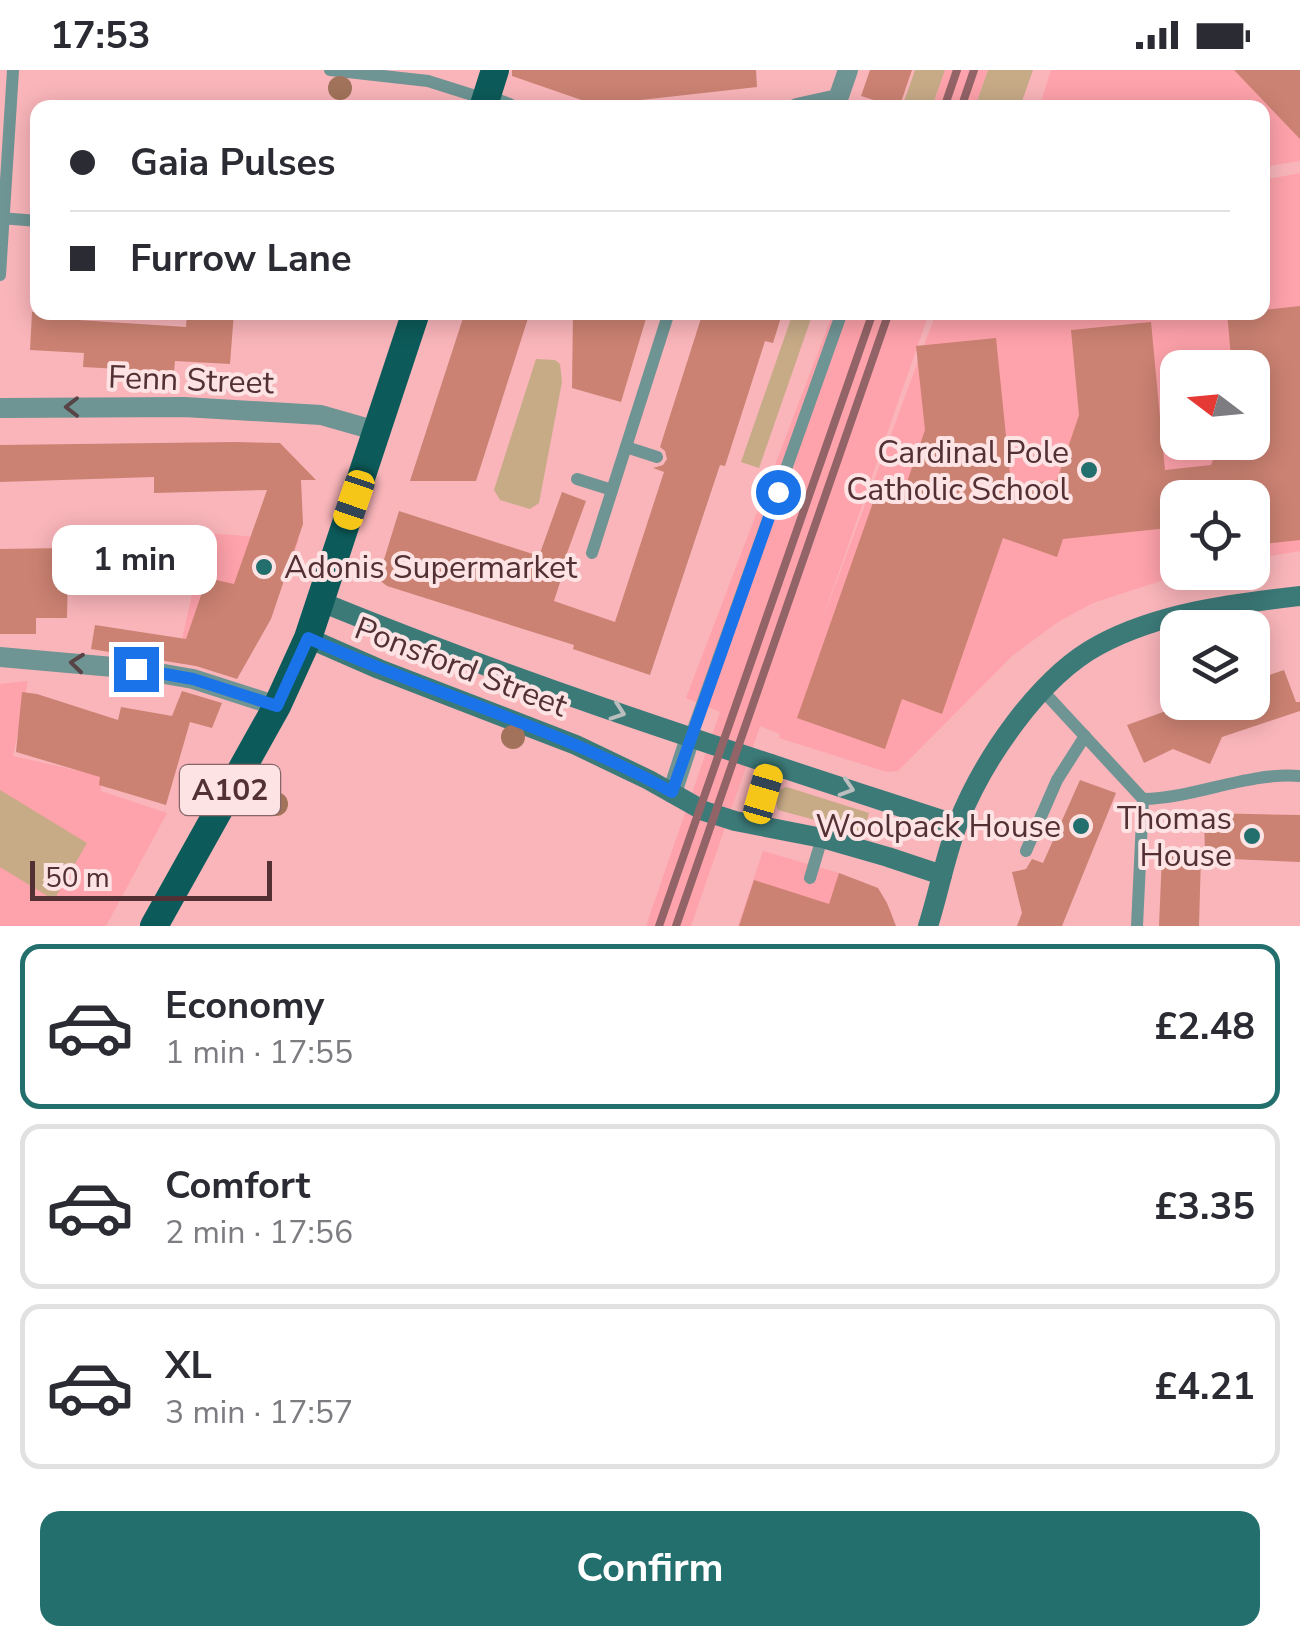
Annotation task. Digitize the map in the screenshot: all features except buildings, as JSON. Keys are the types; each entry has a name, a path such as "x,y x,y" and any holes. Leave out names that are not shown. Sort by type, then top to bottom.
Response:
{"highway":[{"path":"492,100 495,70"},
{"name":"A102","path":"154,926 277,706 308,638 413,320"}],"main road":[{"path":"928,926 957,825 977,783 1020,716 1063,672 1098,645 1150,624 1212,608 1300,596"},
{"name":"Ponsford Street","path":"320,601 690,738 957,825"},
{"name":"Ponsford Street","path":"308,638 360,662 576,745 704,812 822,838 942,876"}],"street":[{"path":"836,100 848,70"},
{"name":"Fenn Street","path":"0,408 184,407 321,416 377,431"},
{"path":"0,657 136,669 193,679 277,706"},
{"path":"672,792 690,738"},
{"path":"754,824 772,764"}],"lane":[{"path":"0,275 13,70"},
{"path":"330,70 428,82 478,100"},
{"path":"1,218 30,220"},
{"path":"592,554 666,320"},
{"path":"690,738 839,320"},
{"path":"626,447 656,457"},
{"path":"578,479 612,490"},
{"path":"1043,690 1143,799 1137,926"},
{"path":"1026,850 1056,780 1084,736"},
{"path":"1143,799 1164,799 1250,778 1300,776"},
{"path":"810,878 822,838"}],"shaded area":[{"path":"915,70 945,70 934,100 904,100"},
{"path":"945,70 988,70 977,100 935,100"},
{"path":"988,70 1033,70 1022,100 977,100"},
{"path":"1051,70 1300,70 1300,161 1270,166 1270,100 1042,100"},
{"name":"Cardinal Pole Catholic School","path":"1300,173 1300,551 1270,556 1270,480 1160,480 1160,581 1093,603 1058,622 1012,656 898,771 887,772 779,738 780,734 760,726 691,926 646,926 720,712 686,698 830,320 927,320 819,629 933,320 1270,320 1270,179"},
{"path":"791,320 811,320 759,468 741,462"},
{"path":"536,359 560,364 562,382 539,503 530,509 500,500 494,490"},
{"path":"206,533 299,540 276,596 179,652"},
{"path":"28,681 13,756 102,776 101,791 167,813 106,926 0,926 0,684"},
{"path":"787,787 869,813 863,833 778,810 777,796"},
{"path":"0,790 87,843 54,900 0,867"},
{"path":"763,851 878,888 892,914 890,926 738,926"}],"railway":[{"path":"947,100 957,70"},
{"path":"964,100 974,70"},
{"path":"659,926 870,320"},
{"path":"676,926 886,320"}],"place":[{"name":"Cardinal Pole Catholic School","path":"1089,470"},
{"name":"Adonis Supermarket","path":"264,567"},
{"name":"Woolpack House","path":"1081,826"},
{"name":"Thomas House","path":"1252,836"}],"route":[{"path":"136,669 193,679 277,706 308,638 360,662 576,745 672,792 778,492"}]}
